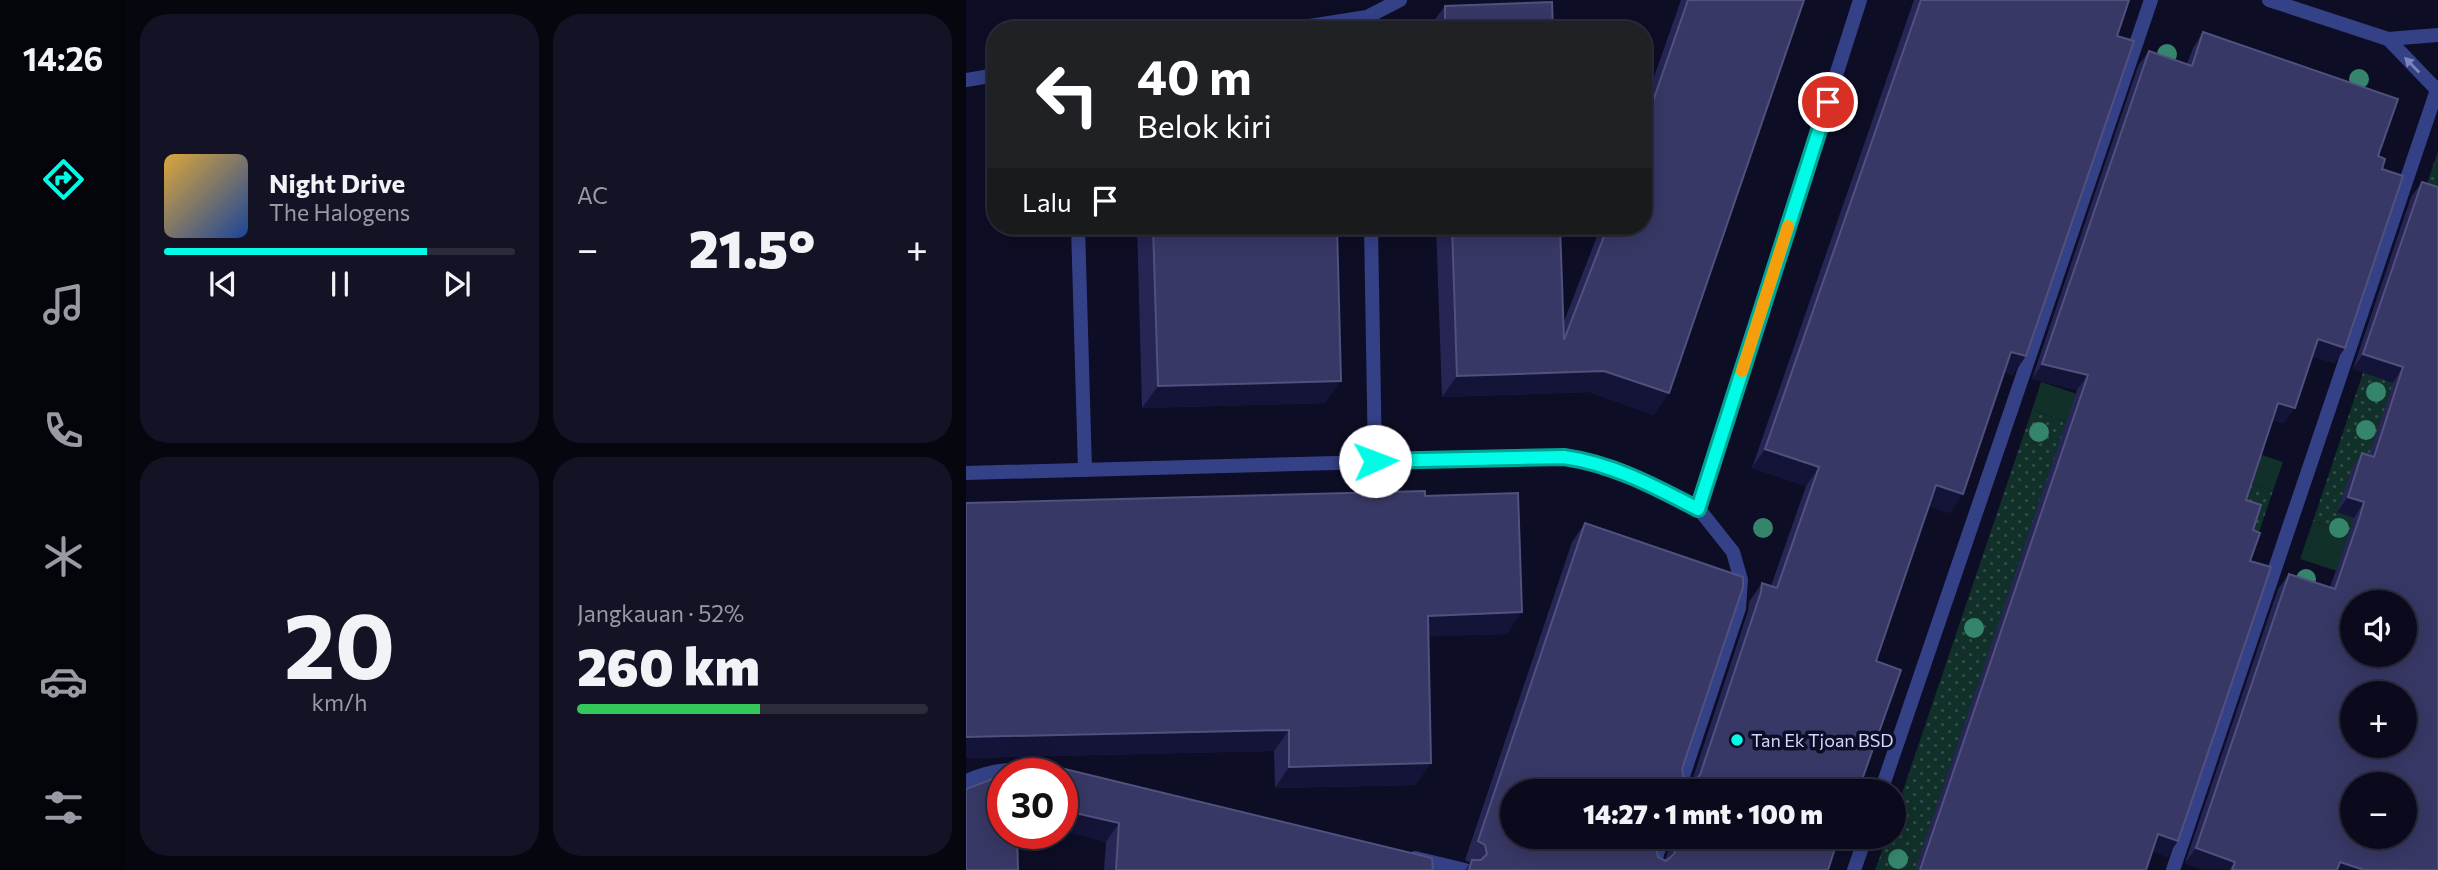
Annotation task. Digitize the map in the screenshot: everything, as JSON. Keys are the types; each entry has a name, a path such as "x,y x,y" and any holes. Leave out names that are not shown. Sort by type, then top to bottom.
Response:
{"street":[{"path":"1370,21 1400,0"},
{"path":"1698,509 1860,0"},
{"path":"1885,779 2151,0"},
{"path":"2269,0 2388,39 2438,35"},
{"path":"2173,870 2438,89 2388,39"},
{"path":"966,80 987,76"},
{"path":"1078,235 1085,470"},
{"path":"1371,235 1375,461"},
{"path":"966,473 1564,457 1628,473 1698,509 1733,552 1741,580 1740,608 1682,779"},
{"path":"966,781 987,772"},
{"path":"1652,870 1659,849"},
{"path":"1854,870 1861,849"},
{"path":"1406,855 1465,870"}],"green space":[{"path":"2438,151 2438,564 2313,521"},
{"path":"2041,382 2283,462 2273,491 2032,410"},
{"path":"2032,410 2273,491 2144,870 1875,870 1883,849 1906,849 1906,782"},
{"path":"2313,521 2438,564 2438,604 2417,597 2417,590 2395,590 2300,559"}],"building":[{"path":"1688,0 1804,0 1669,393 1604,371 1457,376 1452,235 1560,235 1564,340 1605,235 1652,235 1652,104"},
{"path":"1921,0 2129,0 2117,36 2134,41 2026,356 2011,352 1963,494 1936,485 1876,661 1901,670 1862,779 1696,779 1700,775 1762,583 1777,588 1819,467 1765,449"},
{"path":"1552,2 1553,21 1445,21 1445,6"},
{"path":"2203,32 2398,99 2378,156 2385,159 2382,169 2403,176 2345,348 2318,339 2295,408 2278,403 2246,500 2261,505 2253,530 2260,533 2250,561 2271,567 2178,841 2158,834 2146,870 1920,870 2088,375 2042,364 2149,51 2192,66"},
{"path":"2422,182 2438,187 2438,870 2364,870 2340,862 2337,870 2232,870 2235,862 2196,848 2289,574 2335,589 2364,502 2348,497 2362,453 2374,457 2403,367 2363,354"},
{"path":"1153,235 1337,235 1341,381 1158,386"},
{"path":"1425,491 1425,496 1518,493 1522,612 1428,616 1431,763 1289,767 1289,730 966,737 966,503"},
{"path":"1585,523 1743,577 1743,587 1682,769 1684,779 1500,779 1500,849 1656,849 1658,857 1666,861 1676,849 1835,849 1828,870 1469,870 1472,860 1481,860 1487,854 1485,845 1478,841"},
{"path":"1078,772 1432,858 1433,870 1116,870 1119,823 1078,814"},
{"path":"987,781 987,849 1017,849 1018,870 966,870 966,789"}],"slow traffic":[{"path":"1742,371 1788,226"}],"place":[{"name":"Tan Ek Tjoan BSD","path":"1737,740"}],"route":[{"path":"1375,461 1564,457 1592,461 1628,473 1698,509 1828,102"}]}
